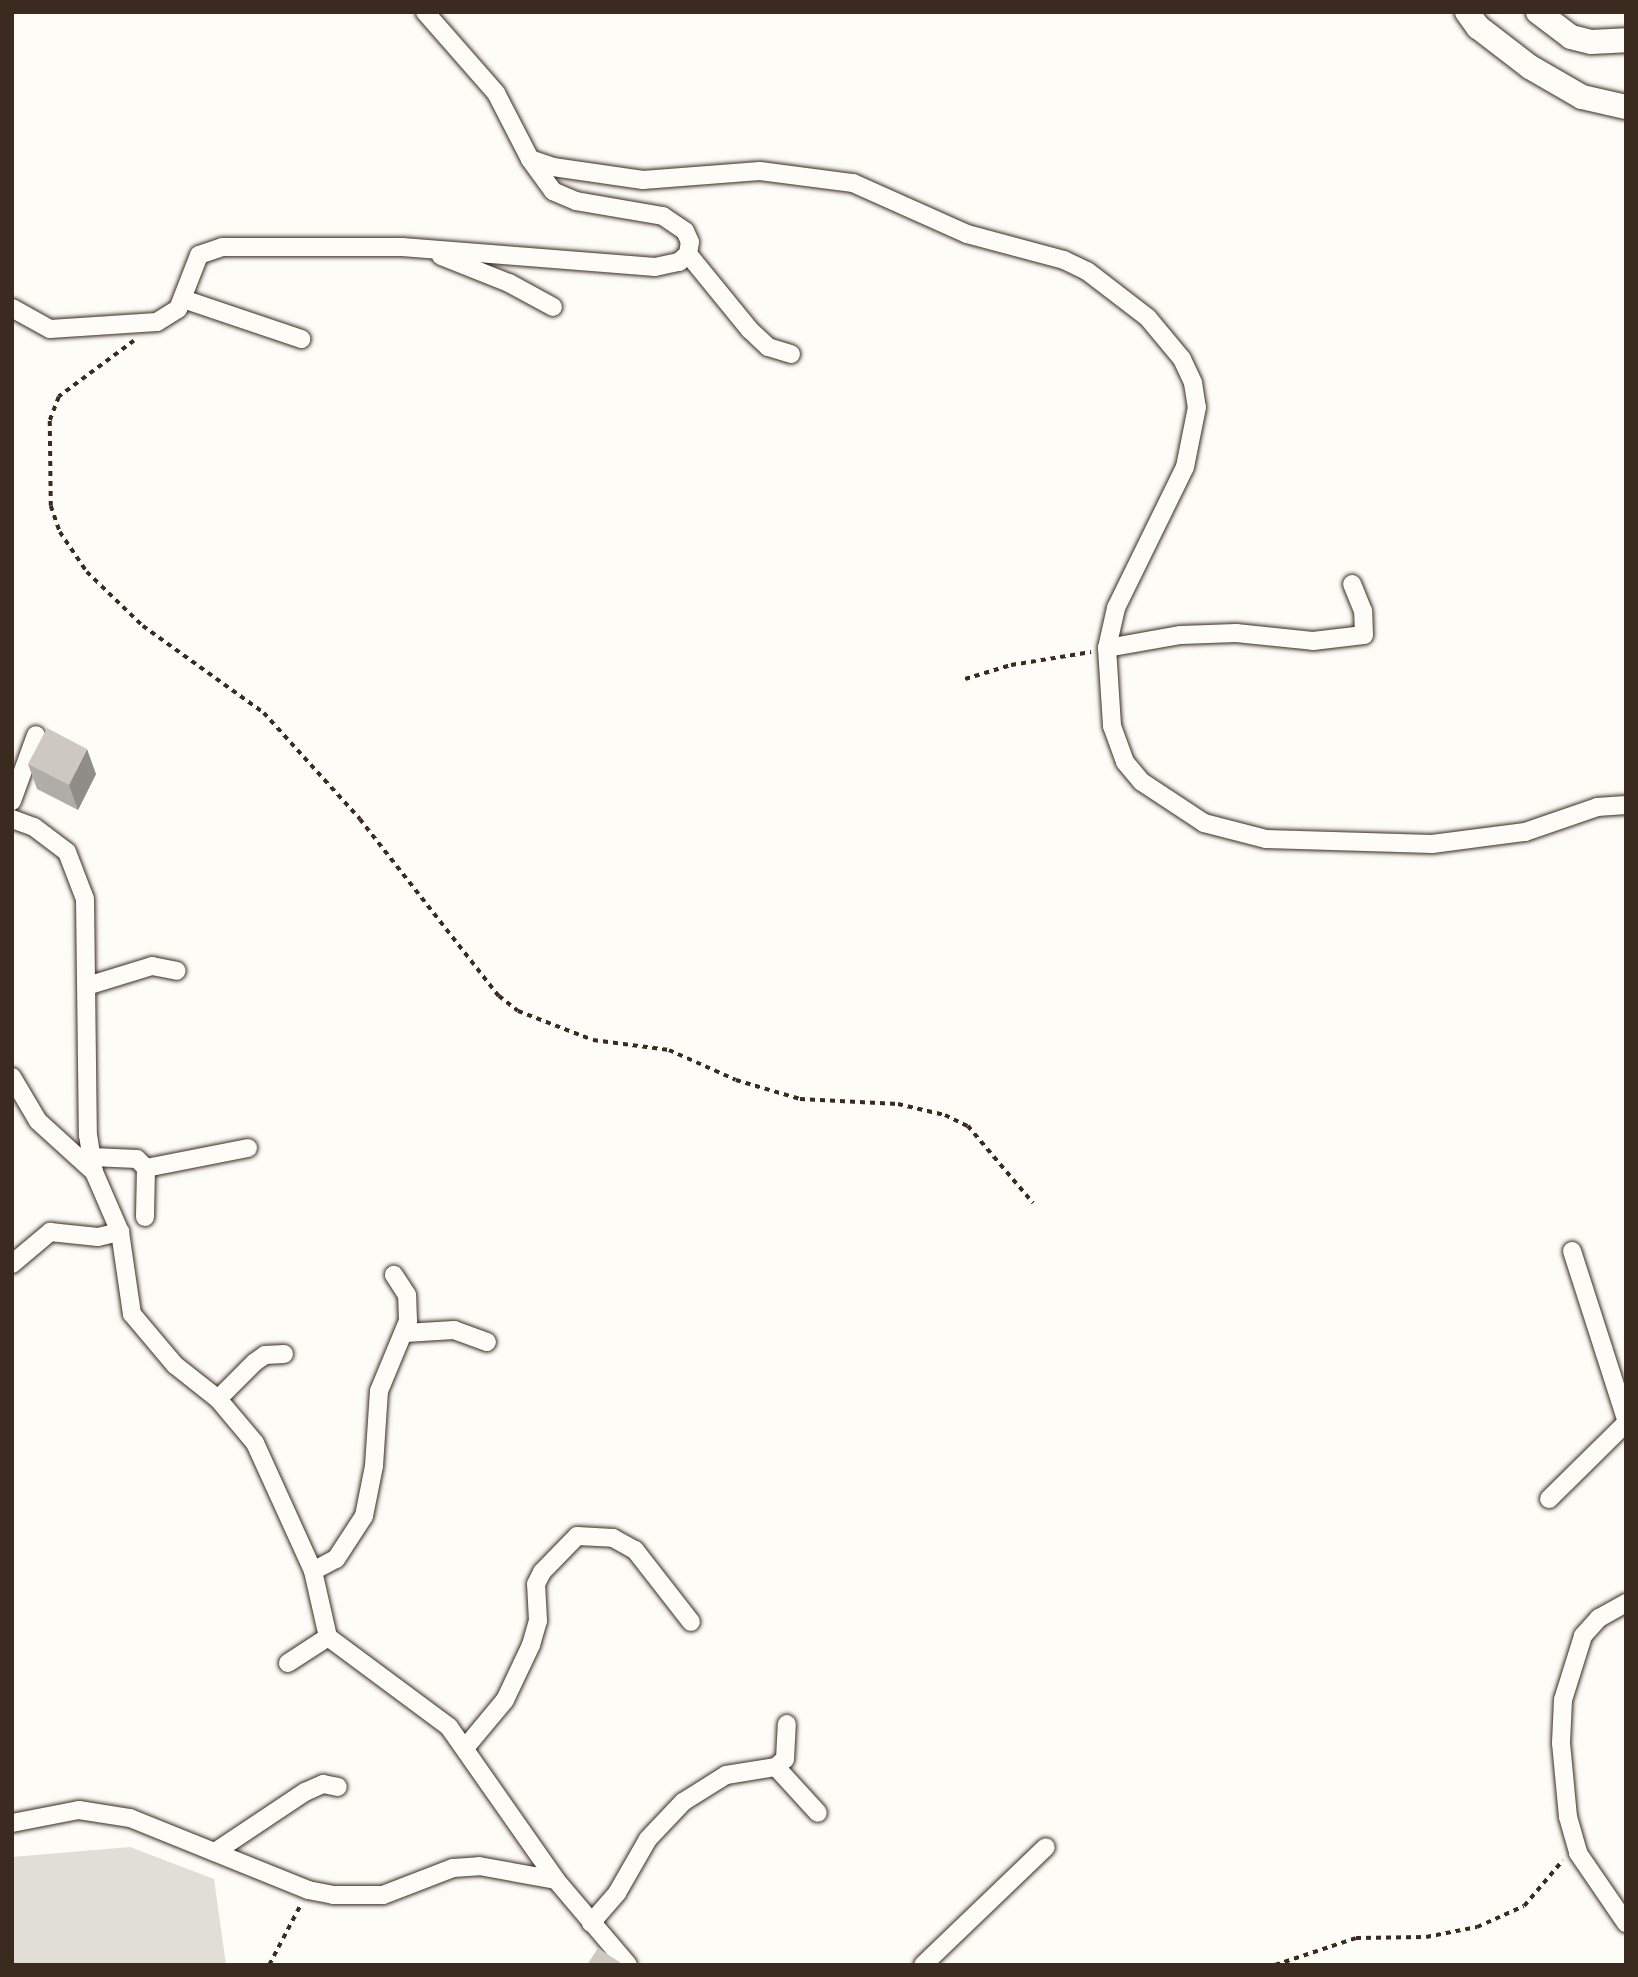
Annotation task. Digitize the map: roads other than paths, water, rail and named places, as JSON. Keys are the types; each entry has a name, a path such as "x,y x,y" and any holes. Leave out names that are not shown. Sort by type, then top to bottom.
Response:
{"street":[{"path":"12,308 50,329 158,322 169,317 183,299 199,255 209,248 418,248 655,267 680,262 688,254 690,242 675,222 652,213 564,198 545,182 496,93 425,12"},
{"path":"1467,12 1478,27 1530,67 1582,97 1626,107"},
{"path":"1538,12 1572,37 1591,42 1626,40"},
{"path":"530,159 553,167 643,180 760,171 853,183 967,234 1063,260 1139,309 1182,359 1193,383 1197,407 1189,457 1116,608 1107,648 1112,726 1125,762 1151,790 1204,824 1228,832 1278,840 1432,844 1525,832 1597,807 1626,805"},
{"path":"418,248 509,283 553,307"},
{"path":"688,254 750,330 768,347 791,354"},
{"path":"183,299 301,339"},
{"path":"1107,648 1181,635 1236,633 1314,641 1364,635 1363,611 1352,584"},
{"path":"12,801 36,735"},
{"path":"12,819 34,827 67,852 85,899 93,1165 120,1232 132,1314 175,1364 218,1399 255,1443 313,1571 328,1637 449,1727 556,1880 628,1965"},
{"path":"87,986 152,966 177,971"},
{"path":"12,1077 38,1121 93,1165 137,1159 146,1168 145,1217"},
{"path":"146,1168 247,1148"},
{"path":"12,1264 50,1232 97,1237 120,1232"},
{"path":"1549,1499 1626,1421 1572,1251"},
{"path":"313,1571 336,1559 364,1516 374,1466 379,1391 405,1333 407,1296 394,1275"},
{"path":"405,1333 454,1330 487,1342"},
{"path":"218,1399 265,1355 284,1354"},
{"path":"465,1748 505,1700 531,1645 538,1621 536,1584 542,1572 577,1536 613,1538 635,1550 691,1622"},
{"path":"1626,1603 1599,1618 1583,1636 1563,1700 1560,1743 1574,1841 1612,1908 1626,1923"},
{"path":"288,1663 328,1637"},
{"path":"591,1923 617,1892 648,1839 683,1802 726,1775 776,1767 789,1748 788,1724"},
{"path":"776,1767 818,1813"},
{"path":"215,1852 305,1791 323,1784 338,1787"},
{"path":"12,1823 79,1810 103,1812 130,1818 308,1890 359,1897 383,1895 453,1868 479,1866 556,1880"},
{"path":"923,1965 1046,1847"}]}
